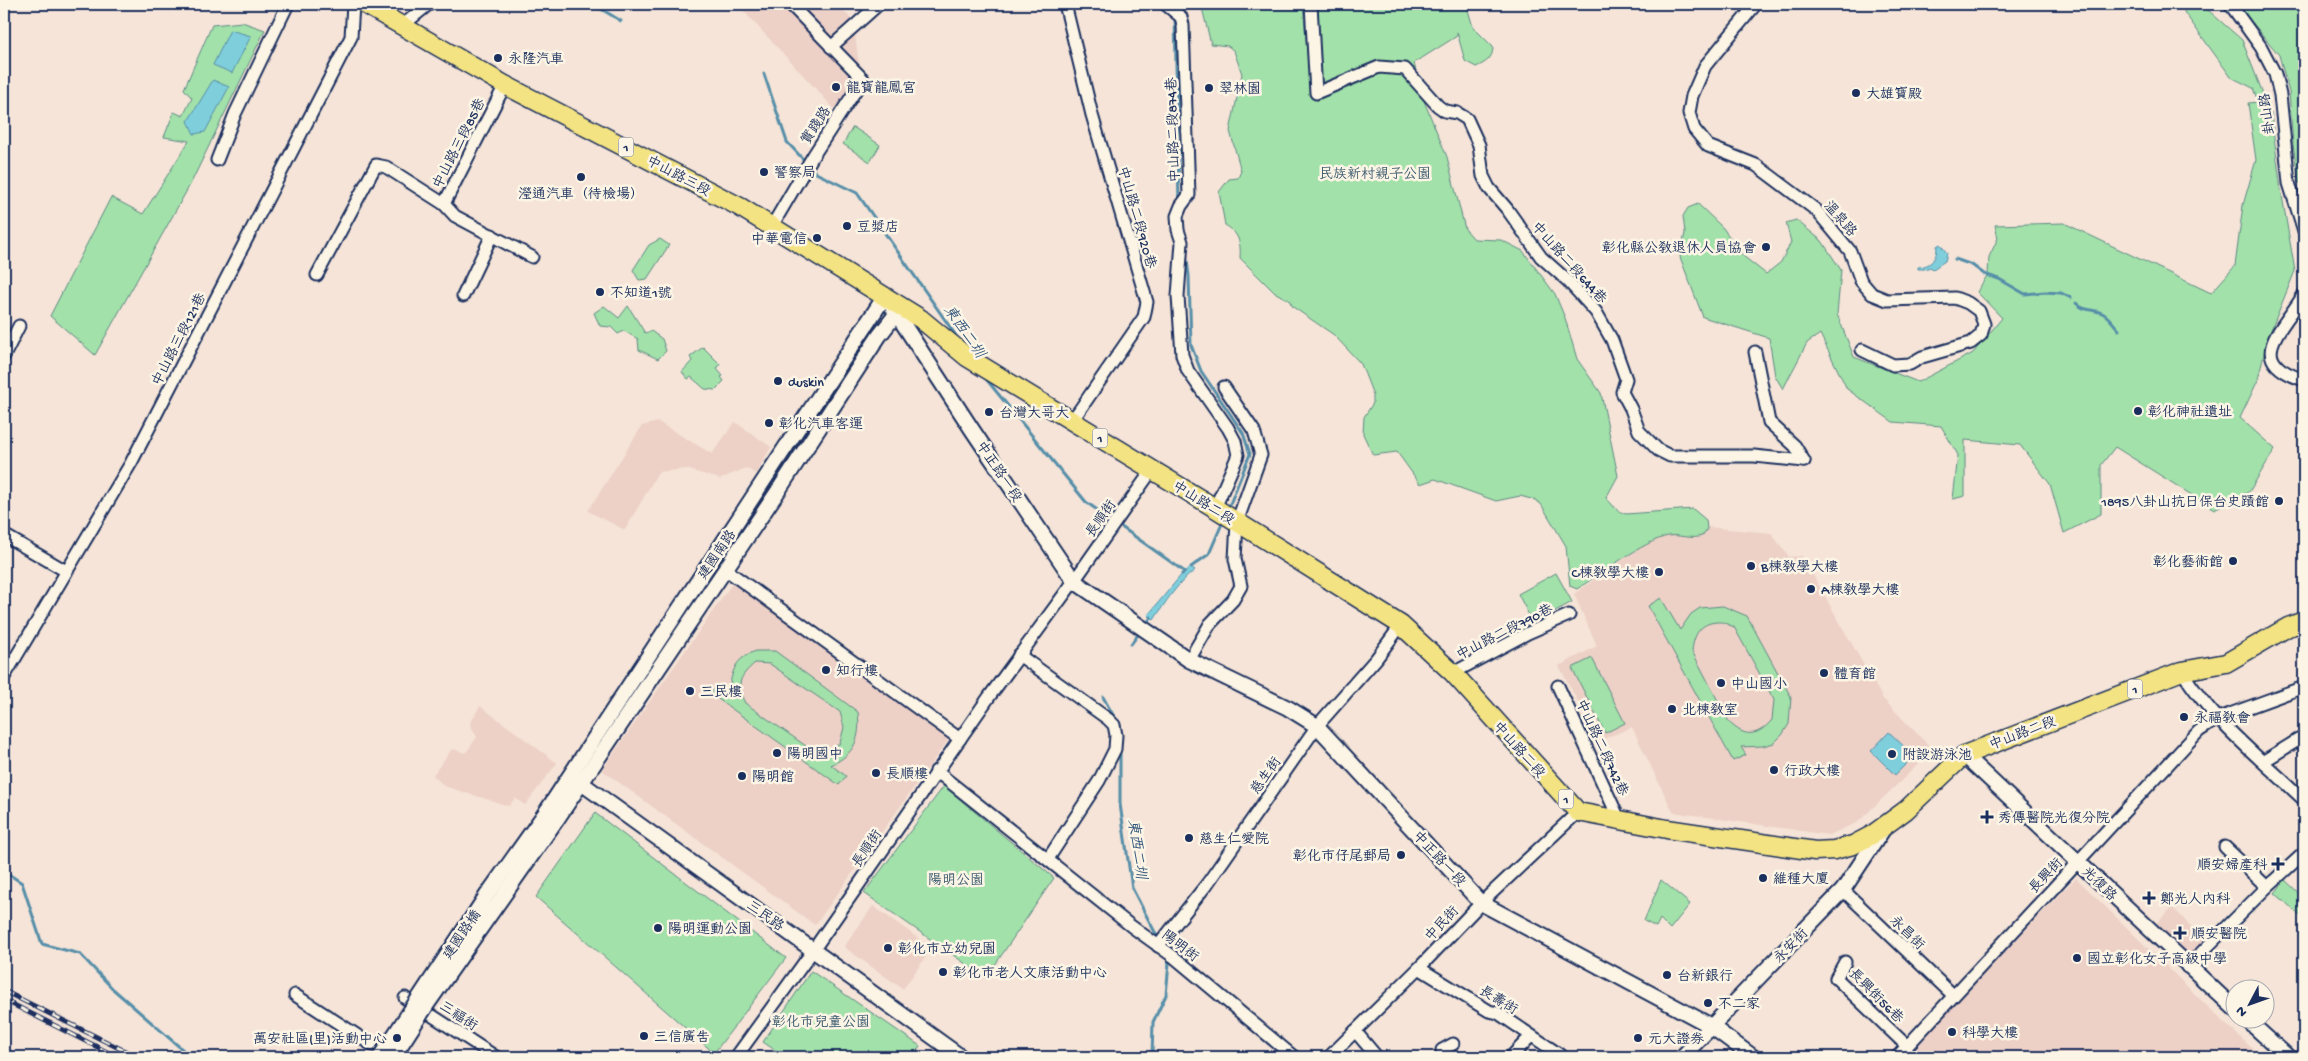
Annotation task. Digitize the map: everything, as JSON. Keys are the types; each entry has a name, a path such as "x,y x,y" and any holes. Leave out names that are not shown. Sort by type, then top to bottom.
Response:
{"main road":[{"name":"中山路三段","path":"364,4 505,84 691,180 772,226 885,296"},
{"name":"中山路二段","path":"885,296 898,310 921,319 973,361 1226,515 1402,626 1453,673 1578,812 1620,821 1815,851 1834,850 1853,845 1906,810 1964,755 2182,671 2226,663 2288,627 2304,621"}],"street":[{"path":"217,160 235,114 288,4"},
{"name":"中山路三段121巷","path":"4,677 131,462 351,37 353,4"},
{"path":"402,26 429,4"},
{"name":"實踐路","path":"772,226 813,156 863,79 790,4"},
{"path":"832,46 879,4"},
{"name":"中山路二段920巷","path":"1065,4 1092,115 1146,302 1144,317 1072,421"},
{"name":"中山路二段644巷","path":"1311,4 1316,93 1379,68 1405,69 1438,106 1445,111 1457,113 1468,119 1479,145 1483,176 1489,188 1507,209 1541,257 1569,282 1596,312 1612,340 1626,379 1622,392 1632,409 1639,431 1658,450 1670,456 1754,456 1804,460 1795,446 1769,422 1763,400 1762,379 1755,352"},
{"name":"溫泉路","path":"1756,4 1705,66 1692,96 1689,113 1694,129 1708,146 1756,165 1816,210 1850,251 1861,281 1872,294 1887,300 1955,298 1968,303 1980,311 1984,324 1981,335 1971,343 1922,356 1910,364 1893,365 1862,350"},
{"name":"卦山路","path":"2230,4 2261,47 2275,74 2280,95 2289,182 2304,231"},
{"name":"中山路二段874巷","path":"1166,5 1181,17 1190,195 1183,203 1177,216 1178,230 1182,242 1178,296 1182,355 1188,371 1235,441 1238,455 1234,466 1226,515"},
{"name":"中山路三段85巷","path":"505,84 444,204 455,216 532,257"},
{"path":"317,275 376,165 386,167 444,204"},
{"path":"462,296 492,235"},
{"path":"2304,294 2272,343 2270,355 2276,367 2289,375 2304,380"},
{"name":"建國南路","path":"551,815 885,296"},
{"name":"建國南路","path":"575,779 725,569 898,310"},
{"name":"中正路一段","path":"898,310 1074,581 1189,660 1288,708 1316,726 1481,902 1711,1026 1753,1057"},
{"path":"4,356 20,326"},
{"path":"1189,660 1210,624 1234,600 1241,586 1226,515 1254,476 1261,455 1254,430 1224,387"},
{"path":"1234,466 1254,476"},
{"name":"長順街","path":"736,1057 814,950 936,771 1152,470"},
{"path":"4,535 66,571"},
{"path":"725,569 960,739"},
{"name":"中山路二段790巷","path":"1453,673 1528,633 1568,615"},
{"name":"慈生街","path":"1158,946 1208,884 1316,726 1402,626"},
{"path":"1019,655 1108,719 1114,725 1116,736 1115,750 1099,781 1048,859"},
{"path":"2182,671 2193,689 2219,718 2304,800"},
{"name":"中山路二段742巷","path":"1558,686 1620,821"},
{"name":"長興街","path":"1897,1057 2199,730 2219,718 2304,687"},
{"path":"2264,761 2298,740 2304,739"},
{"name":"光復路","path":"1964,755 2187,967 2226,1001"},
{"name":"陽明街","path":"936,771 1158,946 1294,1057"},
{"name":"三民路","path":"575,779 961,1057"},
{"name":"中民街","path":"1329,1057 1419,968 1481,902 1578,812"},
{"name":"建國路橋","path":"380,1057 487,895 551,815"},
{"name":"建國路橋","path":"394,1057 551,815"},
{"name":"永安街","path":"1682,1057 1843,890 1886,824"},
{"path":"2225,847 2267,887"},
{"path":"2187,967 2304,853"},
{"name":"永昌街","path":"1843,890 1953,995"},
{"name":"長興街56巷","path":"1845,962 1836,978 1907,1046"},
{"name":"長壽街","path":"1419,968 1488,1011 1498,1013 1530,1037 1563,1057"},
{"path":"295,995 372,1045"},
{"name":"三福街","path":"405,998 496,1057"},
{"path":"2256,1028 2288,1057"},
{"path":"1355,1031 1377,1057"},
{"path":"1511,1057 1530,1037"},
{"path":"1447,1057 1442,1050 1452,1044"}],"shaded area":[{"path":"737,4 837,4 853,21 862,85 842,117"},
{"path":"658,422 712,454 735,422 771,447 756,474 746,468 720,479 686,469 658,472 625,530 588,511 642,426"},
{"name":"中山國小","path":"1673,524 1771,533 1789,557 1802,556 1883,699 1933,750 1858,822 1829,835 1673,812 1632,727 1599,741 1559,666 1597,646 1574,594"},
{"name":"陽明國中","path":"734,581 951,736 815,925 602,770"},
{"path":"480,706 557,763 525,805 515,798 509,806 444,786 433,775 452,749 466,753 477,737 470,724"},
{"name":"國立彰化女子高級中學","path":"2076,878 2226,1024 2226,1028 2230,1028 2261,1057 1927,1057 1913,1044"},
{"name":"彰化市立幼兒園","path":"873,906 932,948 903,989 844,947"},
{"name":"順安醫院","path":"2172,907 2205,941 2189,959 2155,925"}],"green space":[{"name":"民族新村親子公園","path":"1201,4 1303,4 1311,96 1312,4 1474,4 1468,10 1473,27 1493,47 1492,55 1488,60 1476,67 1465,61 1457,32 1457,36 1414,63 1422,96 1447,157 1465,229 1474,239 1501,240 1523,251 1555,294 1565,318 1577,359 1601,393 1618,476 1606,498 1618,511 1626,514 1693,509 1706,520 1707,529 1702,536 1668,536 1658,539 1634,551 1577,589 1570,586 1566,546 1541,504 1535,500 1520,496 1496,501 1435,479 1420,484 1397,452 1373,455 1363,434 1364,417 1373,403 1373,395 1361,364 1334,335 1293,307 1289,300 1274,292 1240,258 1238,239 1233,231 1225,225 1219,192 1229,179 1238,178 1241,171 1230,131 1242,74 1234,51 1228,46 1211,44"},
{"path":"2185,4 2201,4 2242,40 2271,114 2281,190 2295,271 2267,340 2258,380 2240,418 2275,449 2249,492 2214,509 2115,447 2101,465 2101,514 2064,533 2050,484 2020,445 1965,440 1965,496 1953,499 1958,455 1941,426 1893,422 1847,389 1820,334 1807,343 1783,389 1775,376 1769,338 1703,317 1680,257 1685,233 1683,216 1688,208 1698,204 1723,228 1743,256 1766,274 1781,262 1791,242 1786,223 1796,220 1822,241 1841,270 1837,314 1854,357 1918,382 1973,353 2002,318 1977,292 1988,274 1989,257 1998,238 1995,225 2064,223 2211,293 2235,266 2243,205 2256,160 2248,103 2258,102 2253,88 2231,77 2184,12"},
{"path":"2237,4 2303,4 2304,96 2299,116 2304,146 2304,182 2299,183 2293,144 2289,92 2279,55"},
{"path":"242,22 265,30 191,183 95,355 50,316 111,197 143,214 189,141 164,137 174,112 183,116 192,98 184,89 212,25"},
{"path":"853,127 880,145 870,162 843,144"},
{"path":"660,239 669,245 647,279 639,280 633,270 649,245"},
{"path":"604,306 619,318 628,306 645,333 651,331 662,339 666,351 658,359 639,350 638,339 624,331 618,334 611,327 600,326 594,313"},
{"path":"703,347 720,364 717,369 723,376 721,377 724,381 715,390 705,389 691,377 688,379 682,372 692,361 690,357"},
{"path":"1556,573 1572,602 1533,623 1518,594"},
{"path":"1661,598 1680,630 1691,614 1700,608 1723,606 1747,616 1791,697 1789,724 1774,743 1763,746 1741,747 1746,755 1733,761 1648,606","holes":["1722,622 1734,627 1774,700 1772,720 1761,730 1751,733 1740,731 1729,722 1692,651 1697,633 1709,623"]},
{"path":"756,651 775,651 858,712 859,721 855,744 846,756 831,765 846,776 839,785 711,694 717,684 728,692 731,677 736,666 749,654","holes":["755,663 770,664 840,712 844,727 840,743 830,750 813,751 745,703 740,691 743,676"]},
{"path":"1592,658 1625,723 1605,733 1572,668"},
{"name":"陽明公園","path":"944,786 1054,878 986,978 864,893"},
{"name":"陽明運動公園","path":"595,813 786,958 714,1053 536,897"},
{"path":"1661,880 1690,904 1670,929 1660,919 1656,927 1644,921"},
{"path":"2285,880 2304,898 2303,918 2275,893"},
{"name":"彰化市兒童公園","path":"811,971 920,1046 912,1057 785,1057 763,1042"}],"water":[{"path":"230,30 251,36 232,73 213,65"},
{"path":"213,80 229,87 205,132 194,134 188,121"},
{"path":"1940,244 1947,253 1945,261 1933,269 1930,267 1918,269 1918,267 1932,261 1936,255 1937,246"},
{"path":"1191,567 1195,570 1177,587 1154,620 1148,615 1182,574"},
{"name":"附設游泳池","path":"1889,732 1914,756 1895,775 1871,751"}],"waterway":[{"name":"東西二圳","path":"593,4 621,21"},
{"path":"1175,16 1179,205"},
{"name":"東西二圳","path":"764,74 787,142 816,173 857,193 959,340"},
{"path":"1186,253 1189,276 1191,345 1201,371 1243,433 1250,454 1228,509"},
{"path":"1955,259 1972,265 1984,274 1999,279 2025,294 2061,293 2071,298"},
{"path":"2076,303 2082,308 2105,315 2119,330"},
{"name":"東西二圳","path":"982,374 1086,502 1185,572 1182,574"},
{"path":"1191,567 1209,554 1224,519"},
{"path":"1146,625 1151,617"},
{"path":"1131,644 1140,632"},
{"name":"東西二圳","path":"1103,697 1117,722"},
{"name":"東西二圳","path":"1120,749 1120,804 1132,888 1159,940"},
{"path":"4,871 22,883 42,944 80,954 113,989 191,1057"},
{"name":"東西二圳","path":"1152,1057 1153,1022 1166,995 1169,963 1166,957"}],"railway":[{"path":"4,991 137,1057"},
{"path":"4,1000 117,1057"}],"place":[{"name":"永隆汽車","path":"498,58"},
{"name":"龍寶龍鳳宮","path":"836,87"},
{"name":"翠林園","path":"1209,88"},
{"name":"大雄寶殿","path":"1856,93"},
{"name":"警察局","path":"764,172"},
{"name":"瀅通汽車（待檢場）","path":"581,177"},
{"name":"豆漿店","path":"847,226"},
{"name":"中華電信","path":"817,238"},
{"name":"彰化縣公教退休人員協會","path":"1766,247"},
{"name":"不知道1號","path":"600,292"},
{"name":"duskin","path":"778,381"},
{"name":"彰化神社遺址","path":"2138,411"},
{"name":"台灣大哥大","path":"989,412"},
{"name":"彰化汽車客運","path":"769,423"},
{"name":"1895八卦山抗日保台史蹟館","path":"2279,501"},
{"name":"彰化藝術館","path":"2233,561"},
{"name":"B棟教學大樓","path":"1751,566"},
{"name":"C棟教學大樓","path":"1659,572"},
{"name":"A棟教學大樓","path":"1811,589"},
{"name":"知行樓","path":"826,670"},
{"name":"體育館","path":"1824,673"},
{"name":"中山國小","path":"1721,683"},
{"name":"三民樓","path":"690,691"},
{"name":"北棟教室","path":"1672,709"},
{"name":"永福教會","path":"2184,717"},
{"name":"陽明國中","path":"777,753"},
{"name":"附設游泳池","path":"1892,754"},
{"name":"行政大樓","path":"1774,770"},
{"name":"長順樓","path":"876,773"},
{"name":"陽明館","path":"742,776"},
{"name":"秀傳醫院光復分院","path":"1987,817"},
{"name":"慈生仁愛院","path":"1189,838"},
{"name":"彰化市仔尾郵局","path":"1401,855"},
{"name":"順安婦產科","path":"2278,864"},
{"name":"維種大廈","path":"1763,878"},
{"name":"鄭光人內科","path":"2149,898"},
{"name":"陽明運動公園","path":"658,928"},
{"name":"順安醫院","path":"2180,933"},
{"name":"彰化市立幼兒園","path":"888,948"},
{"name":"國立彰化女子高級中學","path":"2077,958"},
{"name":"彰化市老人文康活動中心","path":"943,972"},
{"name":"台新銀行","path":"1667,975"},
{"name":"不二家","path":"1708,1003"},
{"name":"科學大樓","path":"1952,1032"},
{"name":"三信廣告","path":"644,1036"},
{"name":"萬安社區(里)活動中心","path":"397,1038"},
{"name":"元大證券","path":"1638,1038"}]}
